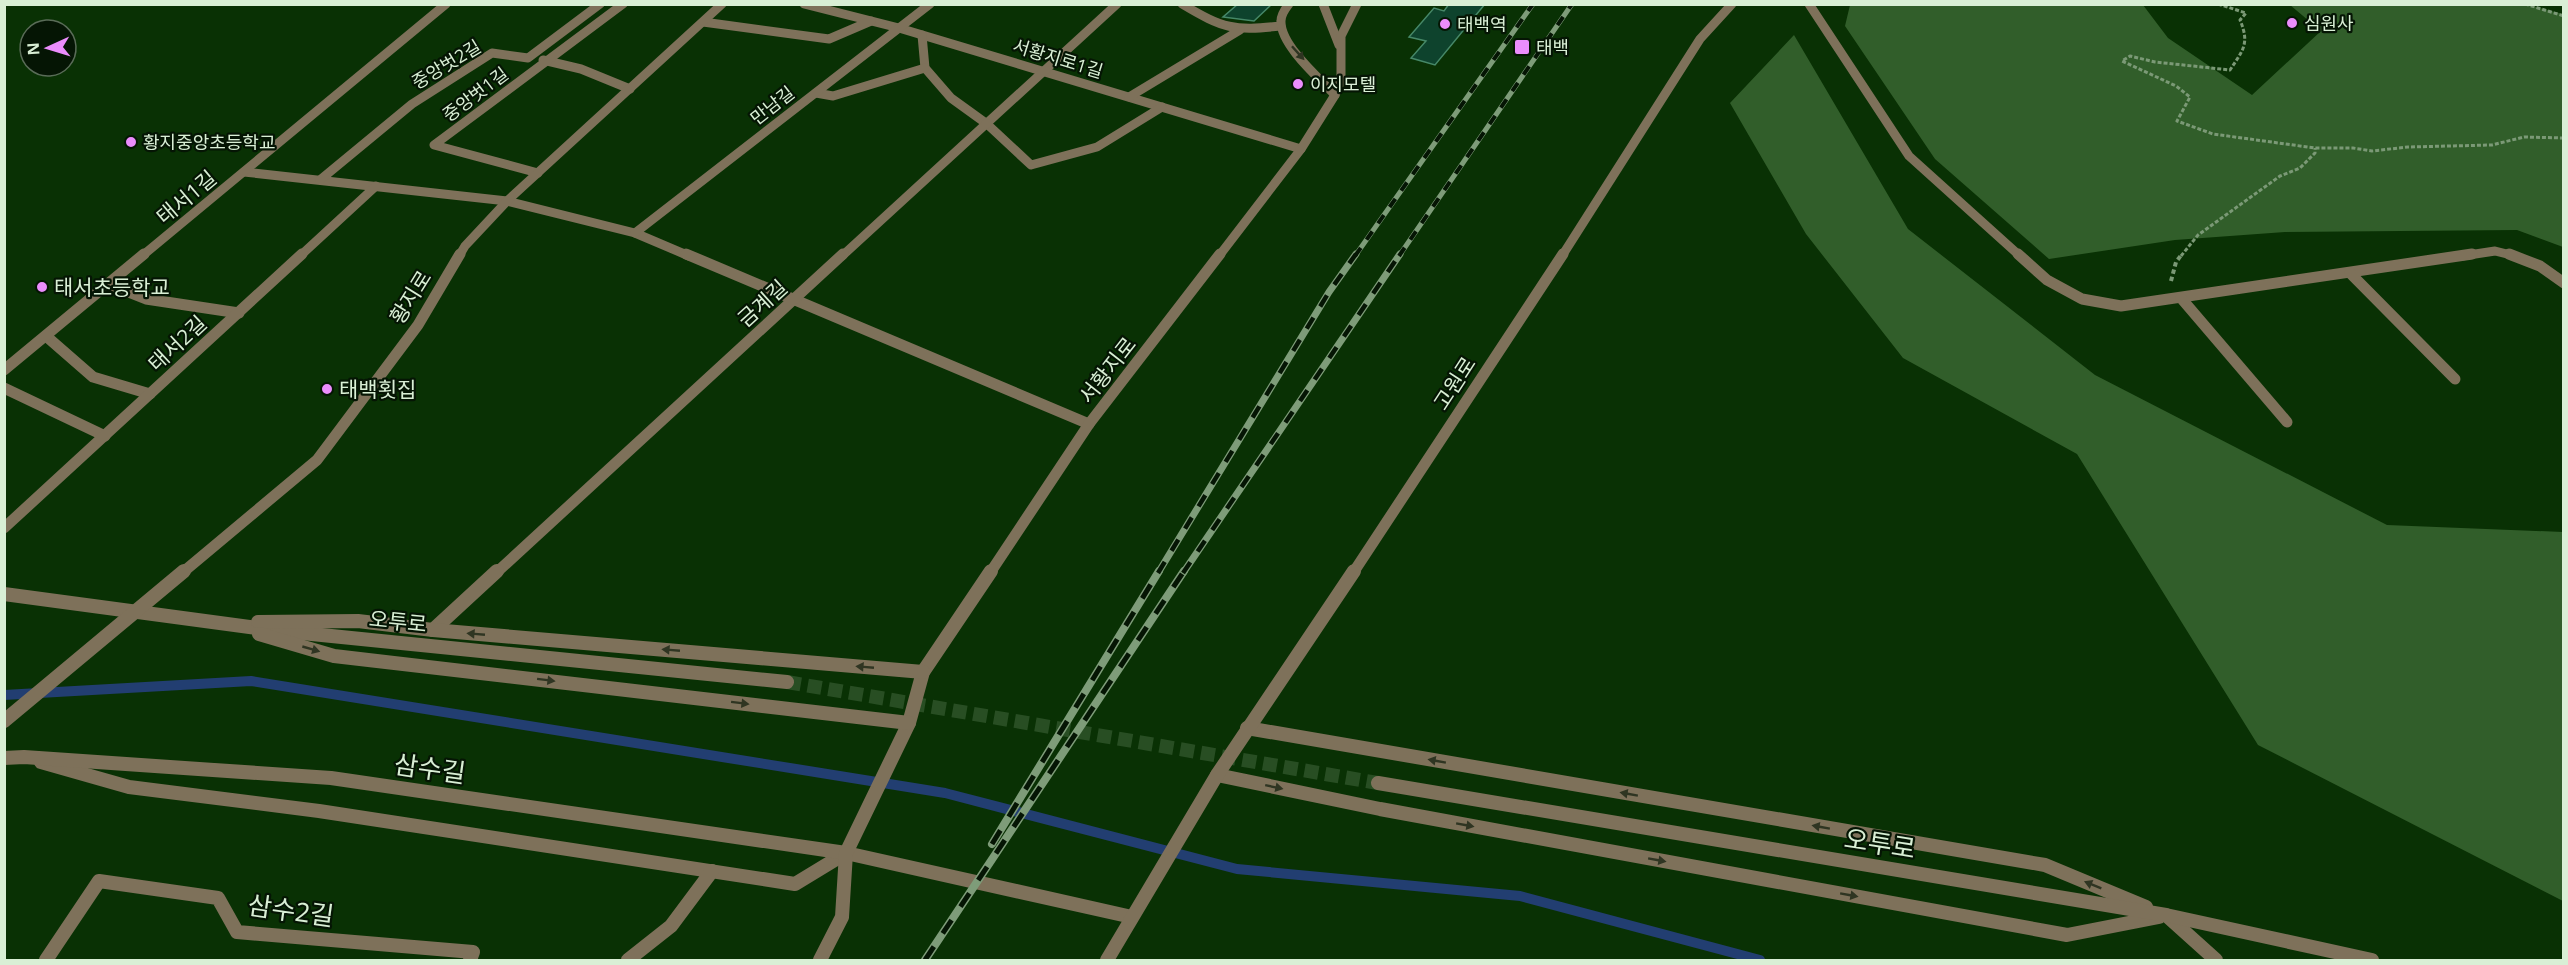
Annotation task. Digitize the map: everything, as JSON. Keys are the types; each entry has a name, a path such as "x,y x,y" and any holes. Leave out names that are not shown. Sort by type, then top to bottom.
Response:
{"street":[{"name":"태서1길","path":"4,370 446,4"},
{"path":"528,58 600,4"},
{"name":"중앙벗1길","path":"538,173 434,145 623,4"},
{"name":"황지로","path":"4,721 317,460 418,325 465,246 507,201 722,4"},
{"name":"서황지로1길","path":"804,4 899,28 1301,148"},
{"name":"만남길","path":"635,233 930,4"},
{"name":"금계길","path":"433,630 1117,4"},
{"path":"1182,4 1210,21 1240,30 1281,26"},
{"path":"1289,4 1282,13 1281,26 1287,41 1335,95"},
{"path":"1323,4 1341,49"},
{"path":"1341,49 1345,25 1357,4"},
{"name":"고원로","path":"1132,917 1213,780 1247,728 1464,407 1660,105 1700,39 1732,4"},
{"path":"1809,4 1909,156 2047,280 2082,300 2121,306 2496,251 2524,257 2564,283"},
{"path":"703,22 829,39 871,21"},
{"path":"1129,97 1240,30"},
{"path":"922,35 925,68 951,98 987,124 1031,165 1097,147 1162,107"},
{"name":"서황지로","path":"846,853 909,723 923,672 1089,424 1301,148 1335,95 1341,80 1341,49"},
{"name":"중앙벗2길","path":"320,180 412,104 492,53 547,60 581,69 630,89"},
{"path":"816,93 833,96 925,68"},
{"path":"244,172 507,201 635,233 1089,424"},
{"name":"태서2길","path":"6,525 376,186"},
{"path":"2350,273 2455,379"},
{"path":"108,284 146,298 239,313"},
{"path":"2181,298 2287,422"},
{"path":"46,336 93,377 150,394"},
{"path":"4,388 105,435"},
{"name":"오투로","path":"4,594 272,630 788,682"},
{"path":"214,622 358,621 433,630 923,672"},
{"path":"214,622 334,656 909,723"},
{"path":"1247,728 2045,865 2166,915 2216,960"},
{"path":"24,757 129,787 319,811 795,884 846,853"},
{"name":"삼수길","path":"4,758 24,757 331,778 846,853 1132,917"},
{"path":"1213,780 2067,935 2166,915"},
{"name":"오투로","path":"1378,783 2166,915 2372,960"},
{"path":"819,960 842,917 846,853"},
{"path":"628,960 671,926 712,871"},
{"name":"삼수2길","path":"46,960 99,881 218,898 237,932 473,952 471,960"},
{"path":"1107,960 1132,917"}],"path":[{"path":"2218,4 2246,13 2240,20 2248,36 2230,70 2155,62 2130,56 2122,61 2176,86 2190,97 2177,121 2213,134 2315,148 2353,148 2372,151 2408,147 2492,145 2524,137 2564,138"},
{"path":"2525,4 2564,16"},
{"path":"2161,301 2168,289 2176,262 2198,236 2280,176 2300,168 2314,153 2315,148"}],"green space":[{"path":"2524,4 2563,14 2563,247 2517,230 2285,232 2175,240 2049,259 1935,159 1845,26 1850,5 2143,5 2168,38 2252,95 2321,31 2290,5"},
{"path":"1794,35 1908,229 2095,375 2387,525 2563,532 2563,901 2258,745 2077,454 1903,358 1806,234 1730,103"}],"building":[{"path":"1238,4 1272,4 1254,21 1223,17"},
{"name":"태백역","path":"1449,4 1485,4 1435,65 1411,58 1426,41 1409,37 1434,8 1444,11"}],"waterway":[{"path":"4,695 251,681 945,793 1237,869 1520,896 1760,960"}],"tunnel":[{"path":"787,682 1378,783"}],"railway":[{"path":"1355,256 1533,4"},
{"path":"1399,256 1572,4"},
{"path":"1158,573 1329,292 1356,254"},
{"path":"1183,573 1400,254"},
{"path":"992,844 1159,571"},
{"path":"925,960 1184,571"}],"place":[{"name":"심원사","path":"2292,23"},
{"name":"태백역","path":"1445,24"},
{"name":"태백","path":"1522,47"},
{"name":"이지모텔","path":"1298,84"},
{"name":"황지중앙초등학교","path":"131,142"},
{"name":"태서초등학교","path":"42,287"},
{"name":"태백횟집","path":"327,389"}]}
